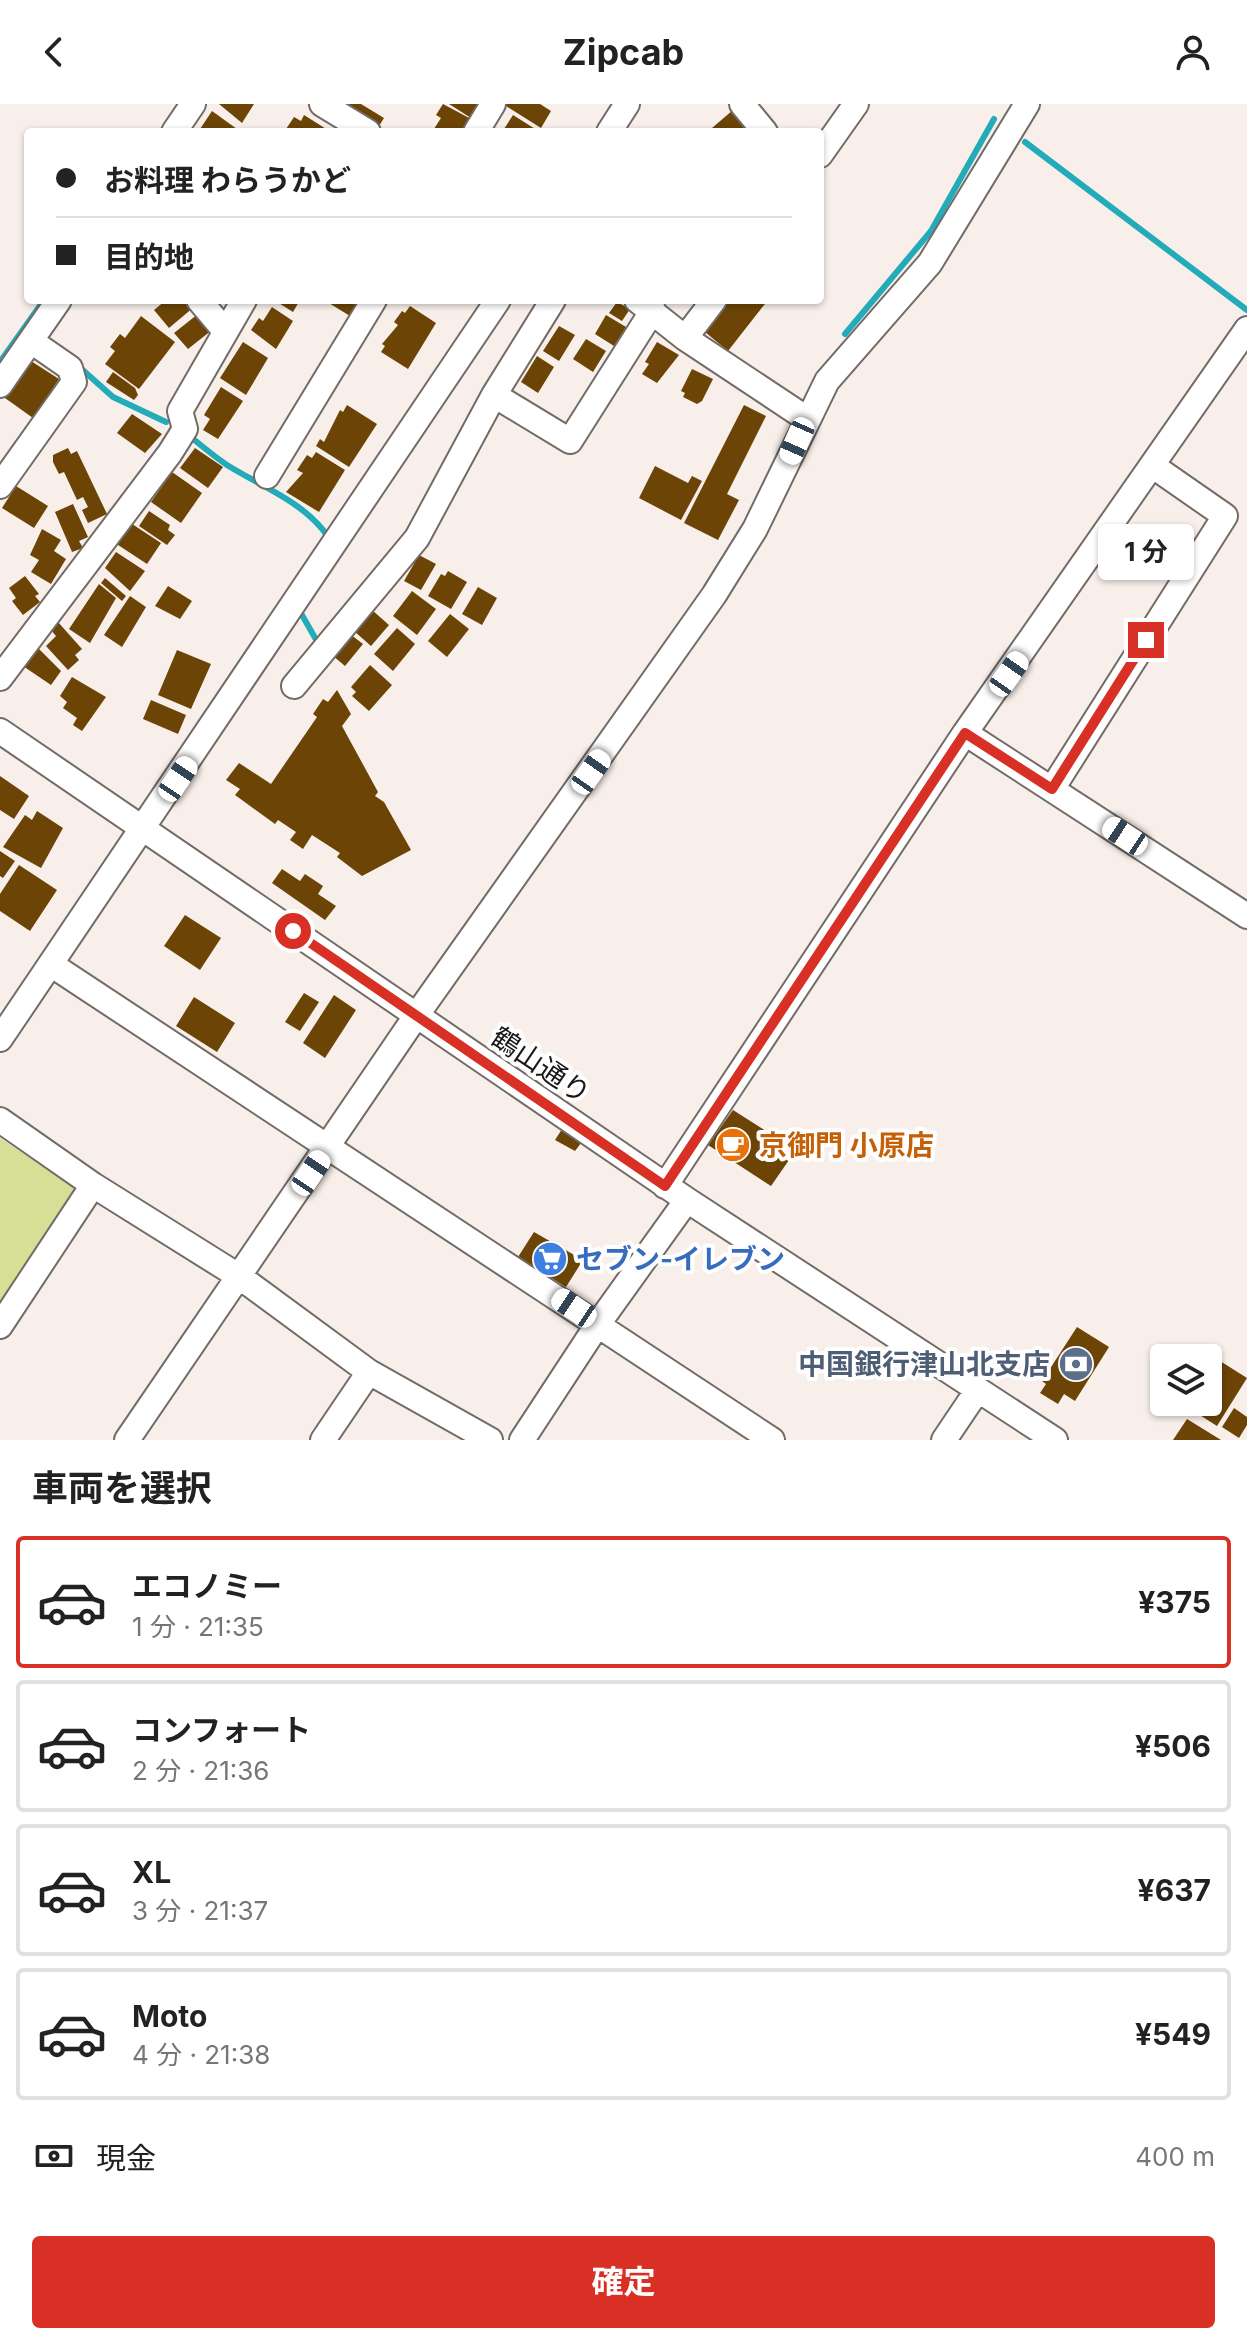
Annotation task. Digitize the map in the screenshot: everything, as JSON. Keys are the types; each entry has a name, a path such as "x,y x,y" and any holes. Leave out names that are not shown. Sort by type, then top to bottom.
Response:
{"street":[{"path":"177,128 193,104"},
{"path":"322,104 361,128"},
{"path":"478,128 493,104"},
{"path":"612,128 627,104"},
{"path":"742,104 762,128"},
{"path":"824,149 856,104"},
{"path":"127,1440 416,1016 714,595 755,529 827,381 930,263 1027,104"},
{"path":"0,385 56,304"},
{"path":"202,304 225,331"},
{"path":"0,678 170,453 185,429 180,411 242,304"},
{"path":"267,476 372,304"},
{"path":"0,1039 145,829 495,304"},
{"path":"294,686 417,538 494,395 551,304"},
{"path":"685,338 711,304"},
{"path":"494,395 570,441 645,305 685,338 807,419"},
{"path":"665,1186 965,733 1247,329"},
{"path":"0,486 74,382 70,368 31,341"},
{"path":"1052,789 1225,516 1153,466"},
{"path":"965,733 1247,916"},
{"name":"鶴山通り","path":"2,736 145,829 665,1186 1055,1440"},
{"path":"52,965 772,1440"},
{"path":"0,1120 93,1185 240,1277 369,1372 490,1440"},
{"path":"0,1326 93,1185"},
{"path":"522,1440 598,1324 687,1200"},
{"path":"323,1440 369,1372"},
{"path":"944,1440 977,1391"}],"green space":[{"path":"0,1138 75,1188 0,1309"}],"building":[{"path":"219,104 254,104 242,123"},
{"path":"346,104 361,104 384,118 379,126"},
{"path":"443,104 471,119 465,128 435,128 441,118 436,115"},
{"path":"449,104 480,104 471,118"},
{"path":"503,104 540,104 551,111 541,128"},
{"path":"733,110 747,126 745,128 712,128"},
{"path":"212,111 236,128 201,128"},
{"path":"304,115 325,128 287,128 294,117 301,121"},
{"path":"513,115 534,128 505,128"},
{"path":"161,304 191,304 194,307 169,328 154,310"},
{"path":"280,304 298,304 293,312"},
{"path":"330,304 358,304 350,316"},
{"path":"616,304 630,309 622,321 609,313"},
{"path":"726,304 765,304 728,351 705,332"},
{"path":"410,306 436,323 408,369 381,352 385,346 382,344 398,325 394,322"},
{"path":"272,307 293,321 276,349 251,330 259,318 263,321"},
{"path":"198,314 212,330 188,349 174,333"},
{"path":"606,315 626,327 614,346 595,334"},
{"path":"141,316 175,342 139,389 105,364 115,351 110,347 120,334 125,338"},
{"path":"559,326 575,335 559,361 543,351"},
{"path":"586,339 606,351 593,372 573,359"},
{"path":"243,342 268,358 246,395 220,378"},
{"path":"657,342 679,355 657,383 642,374"},
{"path":"537,356 554,367 538,393 521,382"},
{"path":"31,361 59,379 33,418 5,398"},
{"path":"692,369 713,379 702,401 697,404 683,397 685,393 681,391"},
{"path":"113,372 135,388 138,395 134,400 106,382"},
{"path":"221,387 243,401 218,439 203,430 210,419 204,415"},
{"path":"347,405 377,424 349,467 316,446 320,439 324,442 340,410 343,412"},
{"path":"744,405 766,416 727,494 739,500 718,540 684,523"},
{"path":"132,414 162,434 145,453 117,433"},
{"path":"68,448 71,454 77,451 107,514 88,523 82,510 88,507 83,497 77,500 64,472 59,474 53,462 53,455"},
{"path":"195,448 223,467 208,488 180,468"},
{"path":"316,452 345,470 319,512 286,492 303,473 297,470 307,455 312,458"},
{"path":"655,466 688,483 692,476 702,481 681,520 639,498"},
{"path":"172,472 202,493 181,523 151,502"},
{"path":"16,486 48,506 34,528 2,508"},
{"path":"73,504 88,537 79,541 83,548 72,552 55,512"},
{"path":"149,511 170,525 168,530 175,535 167,545 139,526"},
{"path":"126,520 161,543 147,564 112,541"},
{"path":"42,529 61,540 54,551 66,559 51,584 31,572 39,560 30,555"},
{"path":"116,552 145,571 130,591 105,568"},
{"path":"419,555 436,564 421,590 404,581"},
{"path":"448,571 467,582 451,609 428,596 441,574 445,576"},
{"path":"25,576 39,594 35,596 40,602 23,615 12,601 16,598 9,588"},
{"path":"105,578 126,596 122,601 101,583"},
{"path":"99,584 116,598 90,643 69,629"},
{"path":"168,586 192,601 180,619 155,606"},
{"path":"478,587 497,598 482,625 462,614"},
{"path":"412,591 436,609 417,635 393,616"},
{"path":"130,596 146,607 122,647 104,635"},
{"path":"372,610 389,625 371,646 354,631"},
{"path":"450,614 469,629 447,657 428,641"},
{"path":"58,622 82,649 75,655 79,660 68,670 46,646 56,636 50,629"},
{"path":"397,628 415,644 393,671 374,654"},
{"path":"350,634 363,644 345,666 332,655"},
{"path":"34,644 61,671 51,685 20,664"},
{"path":"177,650 211,664 191,709 158,695"},
{"path":"370,665 392,685 369,711 352,696 356,692 351,687"},
{"path":"72,677 106,697 82,731 73,725 77,718 63,708 67,702 60,696"},
{"path":"337,690 351,714 342,726 378,792 375,796 384,802 411,850 362,876 337,857 340,853 312,835 303,849 290,840 296,832 278,820 275,824 235,795 240,789 226,780 239,763 271,784 317,717 313,714 323,699 328,702"},
{"path":"151,700 186,715 178,734 143,719"},
{"path":"0,776 29,796 14,819 0,810"},
{"path":"37,811 63,828 41,868 3,847 25,815 32,820"},
{"path":"0,851 15,861 3,878 0,876"},
{"path":"19,865 57,890 30,931 0,911 0,894"},
{"path":"282,869 300,881 305,874 323,886 318,894 336,906 325,920 272,883"},
{"path":"185,915 221,938 200,970 164,946"},
{"path":"304,993 319,1002 300,1031 285,1022"},
{"path":"334,995 356,1010 325,1058 303,1043"},
{"path":"194,997 235,1023 217,1052 176,1026"},
{"path":"733,1110 796,1150 771,1186 708,1145"},
{"path":"564,1126 584,1139 575,1151 555,1140"},
{"name":"セブン-イレブン","path":"534,1232 583,1260 566,1287 518,1257"},
{"name":"中国銀行津山北支店","path":"1077,1327 1109,1347 1075,1401 1064,1394 1058,1404 1040,1393 1046,1384 1042,1381"},
{"path":"1222,1362 1247,1378 1217,1426 1201,1416 1222,1416"},
{"path":"1234,1408 1247,1417 1247,1425 1239,1438 1222,1427"},
{"path":"1187,1419 1221,1440 1173,1440"}],"waterway":[{"path":"845,334 931,231 994,119"},
{"path":"1025,142 1247,310"},
{"path":"0,362 41,304"},
{"path":"76,364 113,397 166,422"},
{"path":"192,438 227,465 308,514 329,538"},
{"path":"298,608 318,643"}],"place":[{"name":"京御門 小原店","path":"733,1145"},
{"name":"セブン-イレブン","path":"550,1259"},
{"name":"中国銀行津山北支店","path":"1076,1364"}],"route":[{"path":"293,931 665,1186 965,733 1052,789 1146,640"}]}
